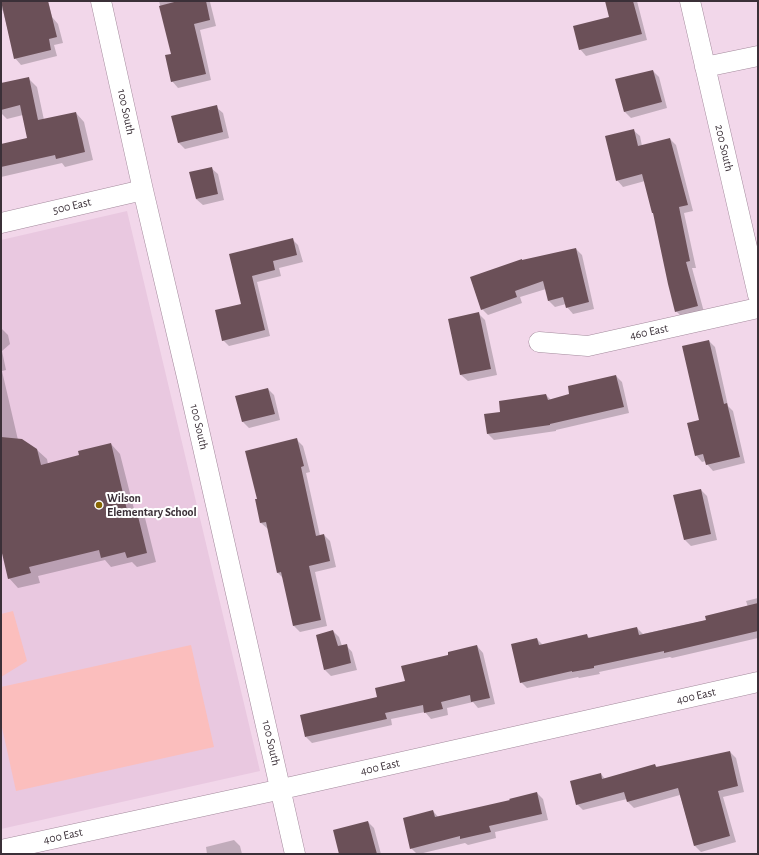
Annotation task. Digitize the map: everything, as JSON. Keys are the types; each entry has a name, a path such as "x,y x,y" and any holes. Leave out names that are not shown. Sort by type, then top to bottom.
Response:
{"street":[{"name":"100 South","path":"101,1 296,854"},
{"name":"200 South","path":"690,1 758,295"},
{"path":"705,67 758,56"},
{"name":"500 East","path":"1,222 143,190"},
{"name":"460 East","path":"538,342 588,346 758,308"},
{"name":"400 East","path":"1,850 282,789 758,682"}],"shaded area":[{"name":"Wilson Elementary School","path":"127,211 260,771 1,829 1,240"},
{"path":"13,611 27,661 1,677 1,614"},
{"path":"191,645 214,747 16,791 1,723 1,687"}],"building":[{"path":"1,1 48,1 57,37 49,39 51,50 14,59"},
{"path":"178,1 206,1 210,20 194,24 206,74 171,82 165,55 171,54 159,6"},
{"path":"605,1 633,1 642,34 579,50 573,26 609,17"},
{"path":"653,70 662,102 624,112 615,79"},
{"path":"29,77 38,120 76,112 85,152 56,159 55,155 1,167 1,144 27,138 20,105 1,110 1,83"},
{"path":"217,105 223,132 178,143 171,116"},
{"path":"634,129 638,146 670,138 688,205 679,207 690,261 686,262 698,306 675,312 653,213 642,174 616,181 605,136"},
{"path":"212,167 218,194 196,199 189,172"},
{"path":"293,238 297,255 273,261 275,270 252,276 265,330 222,341 215,310 241,304 229,254"},
{"path":"576,248 589,302 566,308 563,297 548,301 543,281 515,291 517,297 481,310 470,277 522,259"},
{"path":"479,312 491,369 460,375 448,319"},
{"path":"709,340 724,404 727,403 740,457 706,465 703,454 695,456 687,423 699,420 682,346"},
{"path":"616,375 624,407 550,425 487,434 484,414 500,412 499,401 546,394 548,400 569,394 568,386"},
{"path":"268,388 275,414 242,422 235,396"},
{"path":"1,437 22,439 37,449 41,465 79,455 78,451 111,443 127,510 136,508 147,553 127,558 125,552 101,558 99,550 29,567 31,573 8,579 1,549"},
{"path":"297,438 304,466 301,467 316,536 324,534 330,561 309,566 321,620 293,626 281,572 277,573 266,522 260,523 255,499 257,499 245,451"},
{"path":"701,489 711,534 684,540 673,495"},
{"path":"758,603 758,631 664,653 664,651 594,666 594,668 572,671 520,683 511,644 537,638 539,645 587,634 588,638 637,627 639,635 706,620 705,616"},
{"path":"333,630 338,646 347,644 351,663 324,670 316,635"},
{"path":"477,645 490,698 471,702 470,695 441,702 443,709 424,713 423,705 385,713 387,719 305,737 300,715 377,697 375,688 405,681 401,666 448,655 448,652"},
{"path":"730,751 738,786 718,791 730,836 694,846 678,788 627,802 624,792 576,805 570,781 601,773 602,779 655,764 656,767"},
{"path":"537,792 542,814 489,826 491,832 460,839 460,836 410,849 403,818 433,810 435,817 510,800 509,799"},
{"path":"368,821 377,854 339,854 333,830"}],"place":[{"name":"Wilson Elementary School","path":"99,505"}]}
